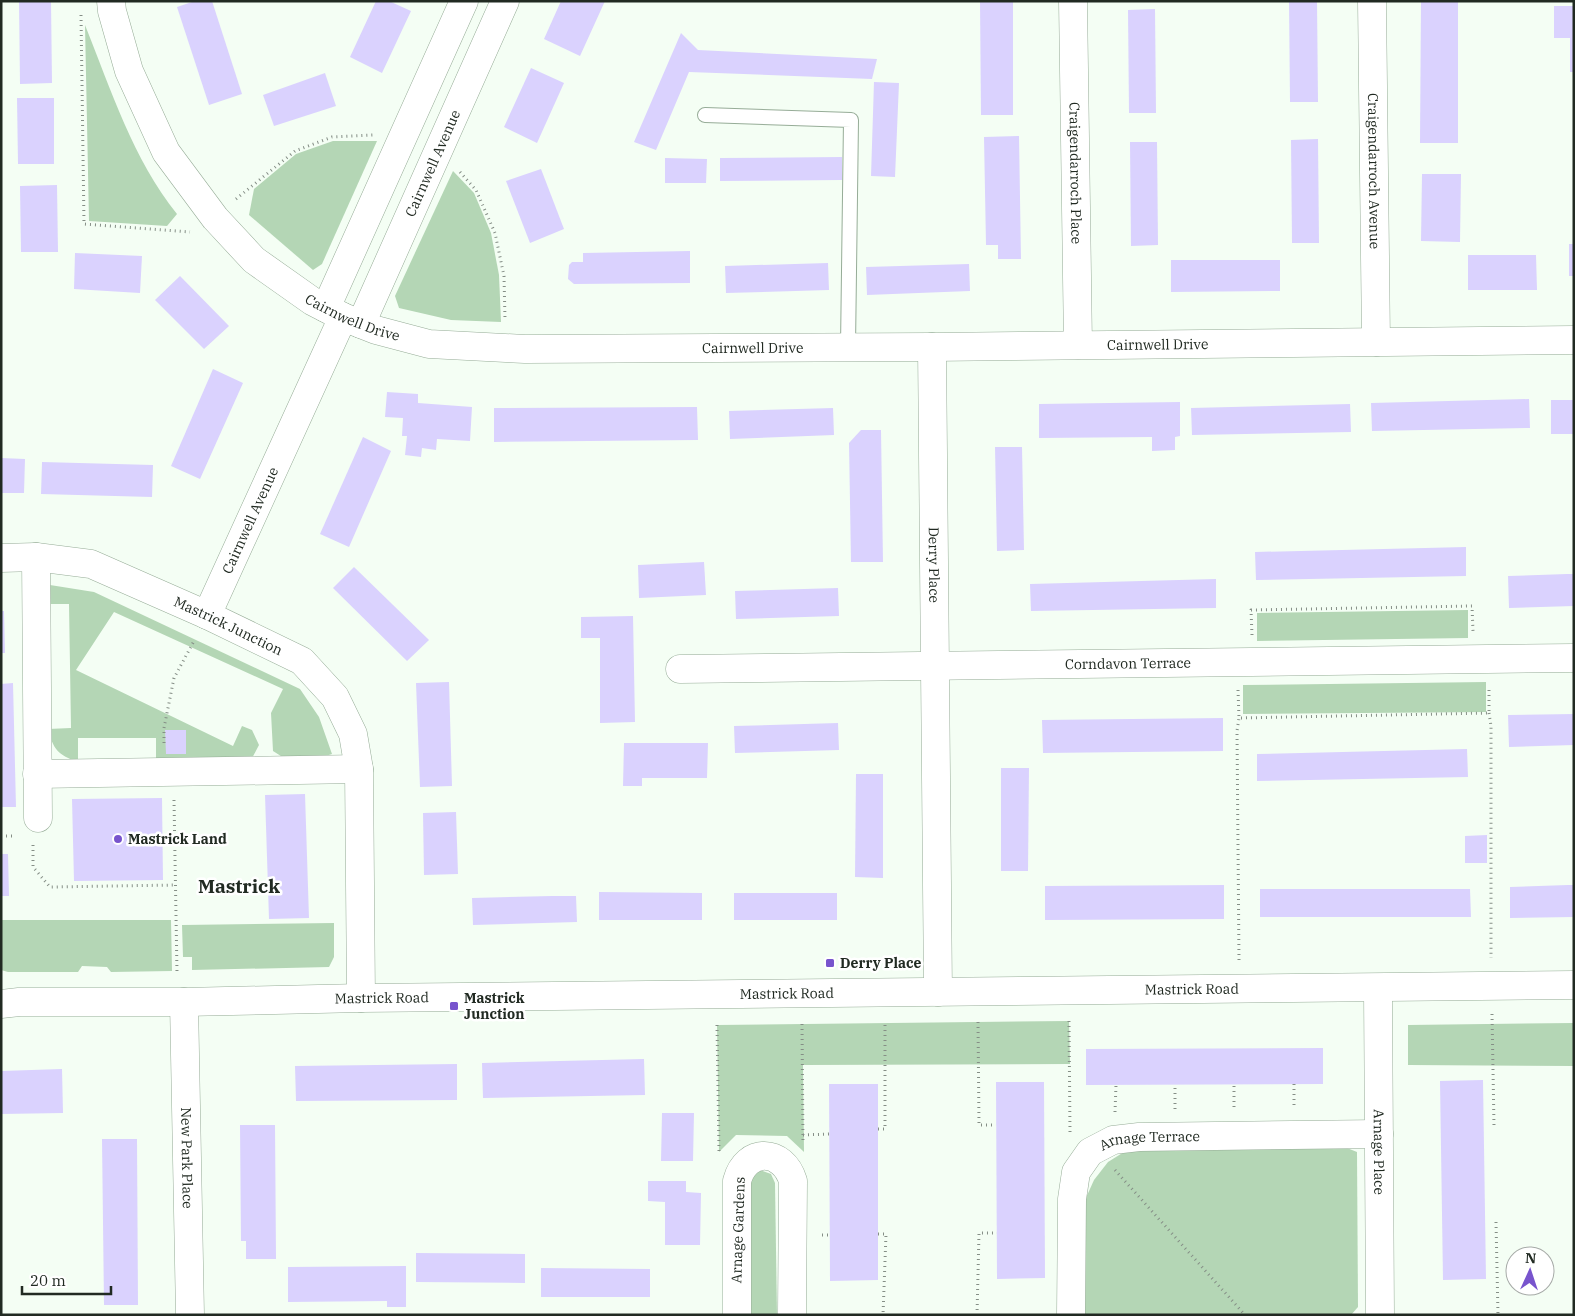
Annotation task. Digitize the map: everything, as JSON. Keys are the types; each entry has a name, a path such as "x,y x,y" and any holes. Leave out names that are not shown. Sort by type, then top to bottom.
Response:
{"street":[{"name":"Cairnwell Drive","path":"111,1 112,11 130,71 166,152 215,218 254,260 312,301 343,317 429,344 505,348 932,347 1574,340"},
{"name":"Cairnwell Avenue","path":"343,317 464,1"},
{"name":"Cairnwell Avenue","path":"207,615 343,317 505,1"},
{"name":"Craigendarroch Place","path":"1073,1 1078,345"},
{"name":"Craigendarroch Avenue","path":"1372,1 1376,342"},
{"name":"Derry Place","path":"932,347 938,992"},
{"name":"Mastrick Junction","path":"1,558 36,557 91,564 207,615 302,661 335,697 353,734 359,769 361,998"},
{"path":"36,557 38,818"},
{"name":"Corndavon Terrace","path":"680,669 1574,658"},
{"path":"37,774 359,769"},
{"name":"Mastrick Road","path":"1,1004 19,1002 184,1002 361,998 1574,985"},
{"name":"Arnage Place","path":"1378,988 1380,1315"},
{"name":"New Park Place","path":"184,1002 190,1315"},
{"name":"Arnage Terrace","path":"1071,1315 1072,1199 1076,1172 1090,1152 1113,1140 1139,1137 1379,1134"},
{"name":"Arnage Gardens","path":"737,1315 737,1181 740,1171 746,1163 754,1158 764,1156 774,1158 783,1163 790,1171 793,1181 792,1315"}],"lane":[{"path":"705,115 851,120 848,347"}],"path":[{"path":"82,13 84,224 198,233"},
{"path":"232,203 295,151 332,137 377,135"},
{"path":"458,170 476,190 495,232 504,276 505,327"},
{"path":"1252,636 1251,610 1472,606 1473,633"},
{"path":"177,976 174,788 164,772 164,728 174,678 207,615"},
{"path":"1489,686 1491,726 1494,1126"},
{"path":"1238,689 1239,962"},
{"path":"1239,718 1489,713"},
{"path":"38,818 33,836 33,867 50,888 176,885"},
{"path":"1069,1021 1070,1140"},
{"path":"978,1022 979,1125 996,1125"},
{"path":"878,1129 885,1129 885,1023"},
{"path":"802,1024 804,1152"},
{"path":"717,1025 719,1152"},
{"path":"1294,1084 1294,1109"},
{"path":"1115,1121 1116,1085"},
{"path":"1175,1085 1175,1118"},
{"path":"1234,1085 1234,1110"},
{"path":"803,1134 829,1134"},
{"path":"1114,1170 1245,1315"},
{"path":"1496,1222 1498,1315"},
{"path":"977,1315 979,1233 997,1233"},
{"path":"878,1234 886,1234 883,1315"}],"green space":[{"path":"85,25 135,147 161,193 177,214 167,226 89,221"},
{"path":"333,141 377,141 322,264 313,270 249,215 254,189 296,154"},
{"path":"453,171 474,193 491,233 499,275 501,322 451,320 399,308 395,296"},
{"path":"50,585 94,592 300,689 319,717 332,754 319,758 284,758 273,751 271,713 283,689 114,612 76,670 233,746 242,726 252,730 259,745 251,760 156,762 156,738 78,738 78,762 66,757 54,746 48,729 71,728 69,604 47,604"},
{"path":"1468,610 1468,638 1257,641 1257,613"},
{"path":"1486,682 1486,712 1243,714 1243,685"},
{"path":"1,920 171,920 172,971 111,972 107,967 82,966 78,972 8,972 1,970"},
{"path":"334,923 334,957 329,967 192,970 192,957 183,957 182,925"},
{"path":"1069,1021 1070,1064 803,1065 804,1152 787,1136 736,1135 719,1152 717,1025"},
{"path":"1574,1023 1574,1066 1408,1065 1408,1025"},
{"path":"1347,1148 1357,1152 1358,1307 1351,1315 1085,1315 1085,1200 1094,1180 1108,1162 1124,1152 1143,1149"},
{"path":"760,1170 771,1174 775,1183 777,1315 747,1315 750,1174"}],"building":[{"path":"19,1 51,1 52,83 20,84"},
{"path":"195,1 212,1 242,94 209,105 177,7"},
{"path":"376,1 389,1 411,11 382,73 350,57"},
{"path":"561,1 605,1 580,56 544,39"},
{"path":"980,1 1013,1 1013,115 981,115"},
{"path":"1289,1 1317,1 1318,102 1290,102"},
{"path":"1421,1 1458,1 1458,143 1420,143"},
{"path":"1554,6 1574,6 1574,72 1570,72 1570,38 1554,38"},
{"path":"1155,9 1156,113 1129,113 1128,10"},
{"path":"681,33 698,50 877,59 872,79 689,72 656,150 634,142"},
{"path":"531,68 564,83 537,143 504,127"},
{"path":"325,73 336,106 274,126 263,95"},
{"path":"874,82 899,83 895,177 871,176"},
{"path":"17,98 54,98 54,164 18,164"},
{"path":"1019,136 1021,259 998,259 998,245 986,245 984,137"},
{"path":"1318,139 1319,243 1292,243 1291,140"},
{"path":"1130,142 1157,142 1158,245 1131,246"},
{"path":"842,157 842,180 720,181 720,158"},
{"path":"665,158 707,159 706,183 665,183"},
{"path":"541,169 564,229 530,243 506,181"},
{"path":"1422,174 1461,174 1460,242 1421,241"},
{"path":"57,185 58,252 21,252 20,186"},
{"path":"1569,244 1574,244 1574,276 1569,276"},
{"path":"690,251 690,283 574,284 568,279 569,265 572,262 583,262 583,253"},
{"path":"75,253 142,256 140,293 74,289"},
{"path":"1468,255 1536,255 1537,290 1468,290"},
{"path":"1171,260 1280,260 1280,291 1171,292"},
{"path":"828,263 829,290 726,293 725,266"},
{"path":"969,264 970,291 867,295 866,267"},
{"path":"180,276 229,326 204,349 155,300"},
{"path":"213,369 243,383 200,479 171,466"},
{"path":"387,392 418,394 418,403 472,407 470,441 437,439 436,450 422,448 421,457 405,455 407,436 402,436 403,418 385,417"},
{"path":"1529,399 1530,428 1372,431 1371,403"},
{"path":"1551,400 1574,400 1574,434 1551,434"},
{"path":"1180,402 1180,436 1175,437 1175,450 1152,451 1152,437 1039,438 1039,404"},
{"path":"1350,404 1351,432 1192,435 1191,408"},
{"path":"697,407 698,440 494,442 494,408"},
{"path":"833,408 834,435 730,439 729,411"},
{"path":"861,430 881,430 883,562 851,562 849,443"},
{"path":"363,437 391,451 349,547 320,534"},
{"path":"995,447 1022,447 1024,550 997,551"},
{"path":"1,458 25,459 24,493 1,493"},
{"path":"42,462 153,465 152,497 41,494"},
{"path":"1466,547 1466,576 1256,580 1255,552"},
{"path":"704,562 706,595 639,598 638,565"},
{"path":"354,567 429,640 407,661 333,588"},
{"path":"1574,574 1574,606 1509,608 1508,576"},
{"path":"1216,579 1216,608 1031,611 1030,584"},
{"path":"838,588 839,616 736,619 735,591"},
{"path":"1,611 4,611 5,653 1,653"},
{"path":"633,616 635,722 600,723 600,638 581,638 581,617"},
{"path":"449,682 452,786 420,787 416,683"},
{"path":"13,683 16,807 1,807 1,684"},
{"path":"1574,714 1574,745 1509,747 1508,715"},
{"path":"1223,718 1223,751 1043,753 1042,720"},
{"path":"838,723 839,750 735,753 734,726"},
{"path":"165,730 186,730 186,754 166,754"},
{"path":"624,743 708,743 707,778 642,778 642,786 623,786"},
{"path":"1467,749 1468,777 1257,781 1257,754"},
{"path":"1001,768 1029,768 1028,871 1001,871"},
{"path":"856,774 883,774 883,878 855,877"},
{"path":"305,794 309,918 269,919 265,795"},
{"name":"Mastrick Land","path":"162,798 163,880 74,881 72,799"},
{"path":"456,812 458,874 424,875 423,813"},
{"path":"1487,835 1487,863 1465,863 1465,836"},
{"path":"1,854 8,854 9,896 1,896"},
{"path":"1224,885 1224,919 1045,920 1045,886"},
{"path":"1574,885 1574,917 1510,918 1510,887"},
{"path":"1260,889 1470,889 1471,917 1260,917"},
{"path":"599,892 702,893 702,920 599,920"},
{"path":"734,893 837,893 837,920 734,920"},
{"path":"576,896 577,922 473,925 472,898"},
{"path":"1323,1048 1323,1084 1086,1085 1086,1049"},
{"path":"644,1059 645,1095 483,1098 482,1063"},
{"path":"457,1064 457,1100 296,1101 295,1066"},
{"path":"62,1069 63,1113 1,1114 1,1071"},
{"path":"1483,1080 1486,1279 1443,1280 1440,1081"},
{"path":"996,1082 1044,1082 1045,1278 997,1279"},
{"path":"829,1084 878,1084 878,1280 830,1281"},
{"path":"662,1113 694,1113 693,1161 661,1161"},
{"path":"240,1125 275,1125 276,1259 246,1259 246,1241 241,1241"},
{"path":"102,1139 137,1139 138,1305 104,1305"},
{"path":"648,1181 686,1181 686,1192 701,1193 700,1245 665,1245 665,1202 648,1201"},
{"path":"416,1253 525,1254 525,1283 416,1282"},
{"path":"406,1266 406,1307 387,1307 387,1301 288,1302 288,1267"},
{"path":"541,1268 650,1269 650,1297 541,1297"}],"place":[{"name":"Mastrick Land","path":"118,839"},
{"name":"Derry Place","path":"830,963"},
{"name":"Mastrick Junction","path":"454,1006"}],"district":[{"name":"Mastrick","path":"239,886"}]}
